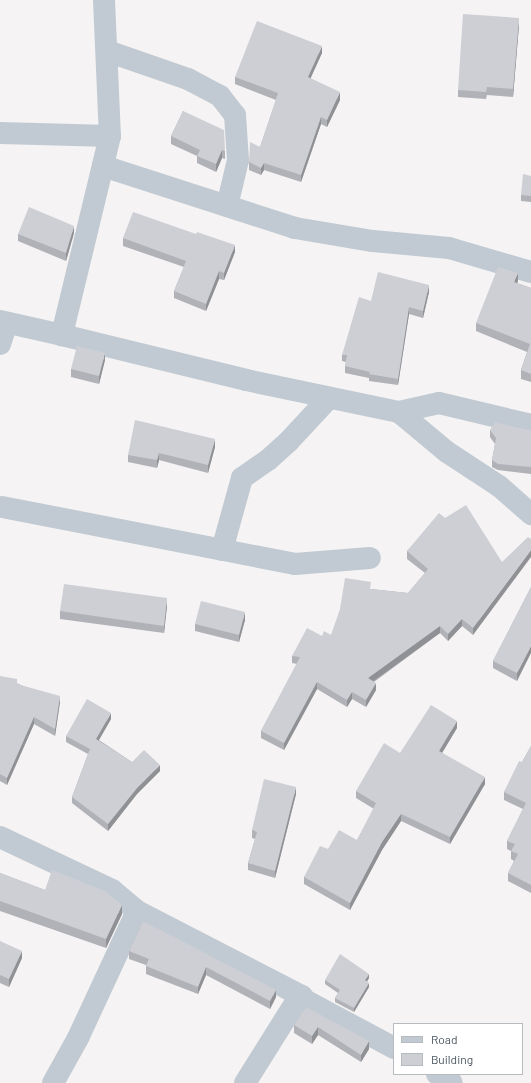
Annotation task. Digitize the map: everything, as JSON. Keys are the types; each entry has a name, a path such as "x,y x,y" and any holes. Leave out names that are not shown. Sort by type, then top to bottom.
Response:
{"street":[{"path":"62,335 110,136 104,0"},
{"path":"106,51 188,79 220,96 235,116 238,160 227,206"},
{"path":"0,133 110,136"},
{"path":"103,166 295,228 373,241 449,248 531,272"},
{"path":"0,344 3,322 329,398 399,412 439,403 531,425"},
{"path":"222,550 242,478 268,460 289,441 329,398"},
{"path":"399,412 447,452 499,486 531,514"},
{"path":"1,501 222,550 295,564 370,558"},
{"path":"0,837 112,890 137,911 302,996 300,997 393,1047"},
{"path":"53,1083 78,1038 137,911"},
{"path":"245,1083 300,997"}],"building":[{"path":"463,14 519,18 513,89 487,87 486,92 458,90"},
{"path":"257,21 322,46 308,77 340,92 327,120 321,117 301,175 264,163 261,168 249,162 250,142 260,147 278,93 235,77"},
{"path":"183,111 224,130 225,151 222,150 216,164 197,156 200,150 171,136"},
{"path":"523,174 531,176 531,196 521,195"},
{"path":"29,207 74,226 66,253 18,234"},
{"path":"133,212 196,234 197,232 235,245 224,273 219,271 206,304 174,291 186,261 123,238"},
{"path":"498,267 518,273 514,282 531,288 531,374 521,370 530,344 476,323"},
{"path":"378,272 429,285 423,311 409,307 398,379 369,374 370,372 345,366 347,355 342,355 359,297 371,301"},
{"path":"77,346 105,353 99,376 71,369"},
{"path":"135,420 215,439 208,465 159,453 157,460 128,455"},
{"path":"495,422 531,430 531,467 498,464 492,460 496,438 490,430"},
{"path":"466,505 502,562 528,537 531,539 531,550 473,628 462,619 448,634 440,626 368,678 376,683 366,700 352,692 347,700 317,682 284,743 261,731 300,657 292,656 307,628 322,636 324,631 331,635 340,609 345,578 371,582 370,589 408,593 428,569 407,551 439,513 445,518"},
{"path":"64,584 167,598 164,626 60,611"},
{"path":"531,587 531,646 517,673 493,661"},
{"path":"201,601 245,612 239,635 195,624"},
{"path":"0,676 17,679 17,684 60,696 55,729 34,717 7,778 0,774"},
{"path":"87,699 111,713 96,739 132,762 144,750 160,765 137,788 108,824 72,797 90,749 66,736"},
{"path":"431,705 457,721 439,751 485,777 450,837 401,814 382,842 350,903 304,877 320,846 328,849 339,830 357,840 376,803 356,791 384,743 400,753"},
{"path":"531,746 531,885 508,873 518,854 511,851 515,844 507,841 526,803 504,792 519,761 522,762"},
{"path":"264,779 296,787 275,871 248,863 257,832 252,830"},
{"path":"52,870 105,891 122,905 106,939 0,901 0,873 45,890"},
{"path":"143,921 276,990 270,1001 206,967 198,987 146,966 149,959 129,951"},
{"path":"0,941 22,951 9,979 0,975"},
{"path":"340,954 369,974 365,980 369,983 354,1008 335,998 340,990 325,980"},
{"path":"306,1007 369,1041 361,1055 318,1027 312,1036 294,1025"}]}
